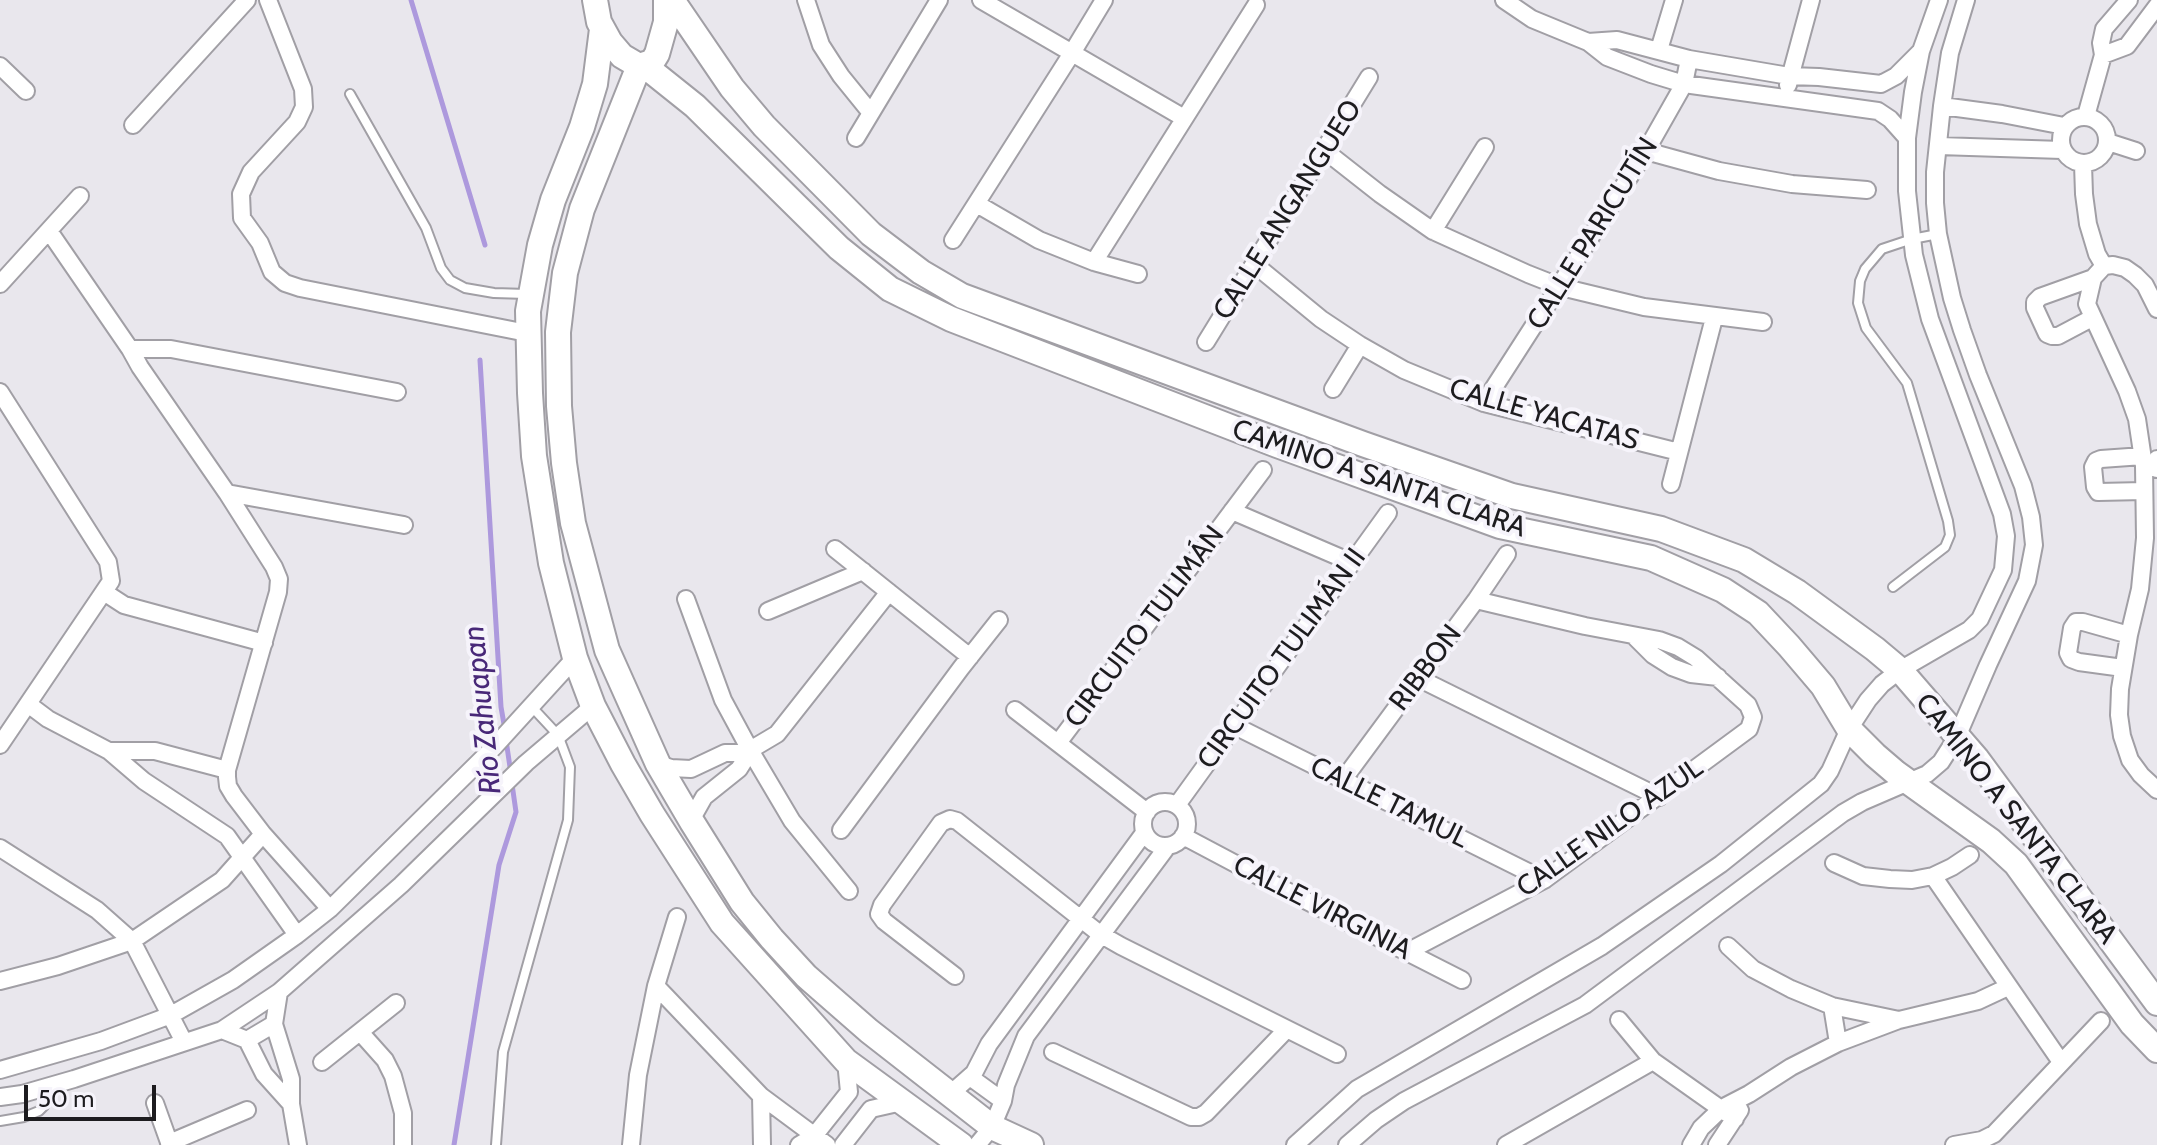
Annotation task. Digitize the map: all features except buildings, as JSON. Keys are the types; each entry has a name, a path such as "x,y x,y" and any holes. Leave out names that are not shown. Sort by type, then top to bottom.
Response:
{"main road":[{"path":"595,0 602,29 595,84 545,227 531,294 527,333 536,471 551,563 575,658 593,706 652,814 722,923 846,1061 961,1145"},
{"path":"669,0 662,41 652,62 642,66 632,87 574,235 565,273 558,332 559,406 573,523 607,650 658,764 742,902 806,976 949,1095 984,1136 1031,1145"},
{"name":"CAMINO A SANTA CLARA","path":"669,0 732,88 764,126 871,234 921,272 962,296 1512,496 1661,529 1744,560 1797,592 1900,670 1977,759 2157,1003"},
{"name":"CAMINO A SANTA CLARA","path":"602,29 622,56 642,66 695,106 839,248 890,289 951,319 1277,445 1485,521 1651,558 1723,590 1758,613 1789,646 1823,686 1849,729 1886,765 1991,841 2016,864 2132,1024 2157,1050"},
{"path":"563,173 592,183"},
{"path":"545,227 574,235"}],"street":[{"path":"133,125 247,0"},
{"path":"268,0 303,89 304,107 297,122 251,172 241,194 242,218 260,243 272,272 285,283 300,288 527,333"},
{"path":"806,0 821,45 871,113"},
{"path":"856,138 939,0"},
{"path":"981,0 1184,118"},
{"path":"953,240 1104,0"},
{"path":"1504,0 1532,19 1588,42 1607,57 1684,84 1878,111 1907,138"},
{"path":"1532,19 1536,0"},
{"path":"1659,50 1674,0"},
{"path":"1786,99 1789,76 1811,0"},
{"path":"1295,1145 1357,1089 1602,946 1721,864 1821,784 1849,729 1882,684 1900,670 1969,630 1980,619 2003,570 2006,536 2002,514 1930,319 1912,239 1907,191 1907,138 1913,92 1921,51 1939,0"},
{"path":"1347,1145 1404,1101 1585,1005 1843,813 1927,774 1941,762 1957,737 2027,581 2034,545 2023,486 1962,330 1938,234 1935,203 1942,106 1950,53 1966,0"},
{"path":"2086,116 2103,55 2101,43 2104,29 2129,0"},
{"path":"2103,55 2127,46 2157,5 2144,0"},
{"path":"1094,262 1256,5"},
{"path":"1588,42 1617,40 1689,59 1789,76 1881,84 1896,76 1921,51"},
{"name":"CALLE PARICUTÍN","path":"1484,403 1646,151 1684,84 1689,59"},
{"path":"0,66 26,91"},
{"name":"CALLE ANGANGUEO","path":"1206,342 1369,77"},
{"path":"1878,111 1881,84"},
{"path":"1942,106 2064,126"},
{"path":"2086,116 2102,125 2108,142 2100,158 2083,164 2071,160 2062,150 2060,138 2064,126 2074,118 2086,116"},
{"path":"2108,142 2136,151"},
{"path":"1939,146 2062,150"},
{"path":"1433,231 1485,147"},
{"path":"1324,150 1433,231 1561,287 1644,307 1763,322"},
{"path":"1646,151 1719,171 1792,184 1867,190"},
{"path":"2083,164 2088,224 2097,254 2098,272 2087,304 2137,419 2151,463 2144,491 2145,538 2140,589 2123,668 2119,715 2130,760 2157,790"},
{"path":"0,284 80,196"},
{"path":"977,204 1039,240 1094,262 1138,274"},
{"path":"49,231 227,493 279,579 278,592 227,770 228,786 263,834 330,909"},
{"name":"CALLE YACATAS","path":"1254,264 1321,319 1404,370 1484,403 1679,452"},
{"path":"2092,318 2058,336 2052,336 2047,334 2035,302 2113,265 2125,268 2145,285 2157,309"},
{"path":"1671,484 1714,318"},
{"path":"1333,389 1360,345"},
{"path":"130,349 171,349 397,392"},
{"path":"0,392 108,562 111,581 0,745"},
{"path":"1982,462 2008,450"},
{"path":"2144,491 2098,492 2093,467 2101,459 2151,463"},
{"name":"CIRCUITO TULIMÁN","path":"1058,743 1263,470"},
{"path":"227,493 404,525"},
{"name":"CIRCUITO TULIMÁN","path":"1232,511 1353,563"},
{"name":"CIRCUITO TULIMÁN II","path":"1177,805 1388,513"},
{"path":"2003,524 2031,517"},
{"path":"835,549 970,657"},
{"name":"RIBBON","path":"1343,780 1507,554"},
{"path":"2003,570 2027,581"},
{"path":"768,611 863,571"},
{"path":"104,592 124,605 264,643"},
{"path":"658,764 691,769 725,753 748,751 777,734 889,592"},
{"path":"686,599 723,700 748,751 792,821 849,891"},
{"name":"CALLE NILO AZUL","path":"1407,952 1544,880 1749,729 1753,717 1748,705 1718,677 1678,647 1659,640 1476,600"},
{"path":"1980,619 2000,639"},
{"path":"841,830 999,620"},
{"path":"2123,668 2071,659 2068,653 2072,628 2076,622 2083,622 2129,635"},
{"path":"0,1070 101,1041 171,1015 233,980 297,935 330,909 494,747 575,658"},
{"path":"1418,678 1659,797"},
{"path":"28,704 48,719 109,751 144,781 227,836 297,935"},
{"path":"0,1097 53,1086 222,1030 279,992 401,885 526,763 593,706"},
{"name":"CIRCUITO TULIMÁN","path":"1015,710 1147,812"},
{"name":"CALLE TAMUL","path":"1233,725 1544,880"},
{"path":"109,751 155,751 227,770"},
{"path":"692,822 704,797 739,769 748,751"},
{"path":"691,769 704,797"},
{"path":"2157,779 2157,790"},
{"path":"984,1136 1003,1101 1006,1085 1026,1036 1167,847 1179,841 1187,829 1185,816 1177,805 1163,802 1150,807 1142,819 1144,833 1153,844 1167,847"},
{"path":"955,976 879,914 882,905 941,823 950,819 957,821 1100,934 1337,1054"},
{"path":"949,1095 979,1066 989,1044 1144,833"},
{"path":"0,981 58,966 132,941 222,880 263,834"},
{"name":"CALLE VIRGINIA","path":"1183,836 1462,980"},
{"path":"0,848 97,910 132,941 184,1042"},
{"path":"1834,863 1863,876 1912,880 1933,876 1970,855"},
{"path":"1933,876 2061,1062"},
{"path":"631,1145 638,1075 656,986 677,917"},
{"path":"1728,946 1753,969 1791,989 1832,1006 1899,1020"},
{"path":"656,986 761,1096 821,1140"},
{"path":"1691,1145 1701,1128 1728,1114 1749,1094 1791,1067 1838,1043 1899,1020 1978,1001 2008,987"},
{"path":"279,992 274,1024 291,1079 291,1104 298,1145"},
{"path":"322,1062 396,1003"},
{"path":"1832,1006 1838,1043"},
{"path":"1008,1020 1026,1036"},
{"path":"1619,1020 1653,1061 1728,1114"},
{"path":"1954,1145 1982,1140 2006,1124 2101,1021"},
{"path":"247,1040 274,1024"},
{"path":"1053,1052 1191,1117 1199,1117 1287,1029"},
{"path":"222,1030 247,1040 264,1074 291,1104"},
{"path":"360,1032 385,1060 393,1076 403,1113 403,1145"},
{"path":"799,1145 821,1140 849,1092 846,1061"},
{"path":"1506,1145 1653,1061"},
{"path":"970,1077 1003,1101"},
{"path":"849,1092 871,1109"},
{"path":"761,1096 762,1145"},
{"path":"843,1145 871,1109 902,1102"},
{"path":"155,1103 170,1144 247,1110"},
{"path":"1717,1145 1728,1114"}],"lane":[{"path":"350,94 426,228 441,268 450,280 465,288 531,294"},
{"path":"1893,587 1945,547 1950,535 1907,383 1866,328 1858,303 1860,281 1865,269 1882,249 1938,234"},
{"path":"496,1145 503,1052 568,820 570,767 558,735 531,705"},
{"path":"0,1121 39,1111 53,1086"}],"waterway":[{"name":"Río Zahuapan","path":"411,0 485,245"},
{"name":"Río Zahuapan","path":"480,360 501,707 505,730"},
{"name":"Río Zahuapan","path":"506,740 511,774"},
{"name":"Río Zahuapan","path":"454,1145 499,865 516,812 512,784"}]}
